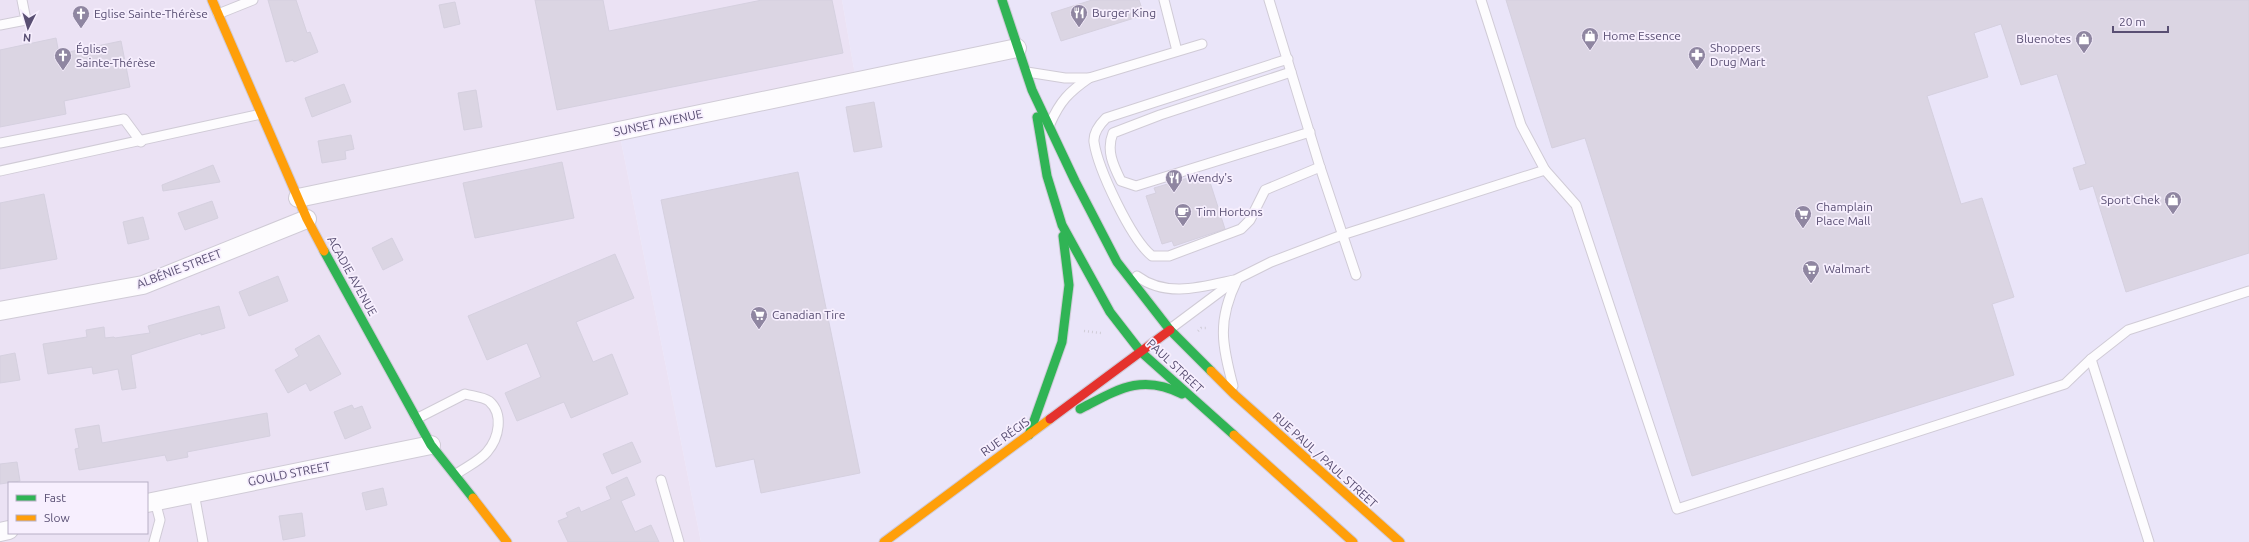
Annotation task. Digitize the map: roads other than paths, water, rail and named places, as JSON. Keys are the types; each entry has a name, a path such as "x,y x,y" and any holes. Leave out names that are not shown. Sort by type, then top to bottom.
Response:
{"main road":[{"name":"ACADIE AVENUE","path":"212,0 307,219 431,445 507,542"},
{"name":"PAUL STREET","path":"1002,0 1032,90 1047,176 1062,225 1110,312 1141,352 1353,542"},
{"name":"PAUL STREET","path":"1032,90 1117,262 1170,330 1235,395"},
{"path":"1029,434 1062,342 1069,285 1062,225"},
{"name":"RUE RÉGIS","path":"884,542 1170,330"},
{"path":"1029,434 1100,399 1145,383 1172,388 1198,404"},
{"name":"RUE PAUL / PAUL STREET","path":"1235,395 1400,542"}],"street":[{"name":"SUNSET AVENUE","path":"298,198 1017,48"},
{"name":"ALBÉNIE STREET","path":"0,311 143,285 307,219"},
{"name":"GOULD STREET","path":"151,502 431,445"}],"lane":[{"path":"0,25 26,20 22,0"},
{"path":"218,14 253,0"},
{"path":"1164,0 1177,51"},
{"path":"1269,0 1320,167 1356,275"},
{"path":"1481,0 1521,125 1545,170 1576,205 1677,509 2064,384 2091,359 2128,330 2249,291"},
{"path":"1026,71 1065,78 1089,78 1202,44"},
{"path":"1288,59 1106,118 1098,125 1094,140 1107,181 1124,216 1144,250 1152,256 1169,256 1241,229 1250,220 1265,190 1320,167"},
{"path":"1291,72 1160,115 1113,133 1108,143 1113,166 1121,180 1136,186 1310,132"},
{"path":"1049,126 1057,108 1070,91 1089,78"},
{"path":"0,171 141,142 261,114"},
{"path":"0,143 124,119 141,142"},
{"path":"1170,330 1238,279 1271,262 1342,235 1545,170"},
{"path":"1117,262 1141,279 1161,287 1188,290 1238,279"},
{"path":"1235,395 1222,345 1227,300 1238,279"},
{"path":"2091,359 2149,542"},
{"path":"416,419 465,394 488,401 496,411 499,424 496,438 487,452 454,475"},
{"path":"661,480 679,542"},
{"path":"194,494 203,542"},
{"path":"151,502 160,520 154,542"}],"place":[{"name":"Burger King","path":"1079,28"},
{"name":"Eglise Sainte-Thérèse","path":"81,29"},
{"name":"Home Essence","path":"1590,51"},
{"name":"Bluenotes","path":"2084,54"},
{"name":"Shoppers Drug Mart","path":"1697,70"},
{"name":"Église Sainte-Thérèse","path":"63,71"},
{"name":"Wendy's","path":"1174,193"},
{"name":"Sport Chek","path":"2173,215"},
{"name":"Tim Hortons","path":"1183,227"},
{"name":"Champlain Place Mall","path":"1803,229"},
{"name":"Walmart","path":"1811,284"},
{"name":"Canadian Tire","path":"759,330"}]}
